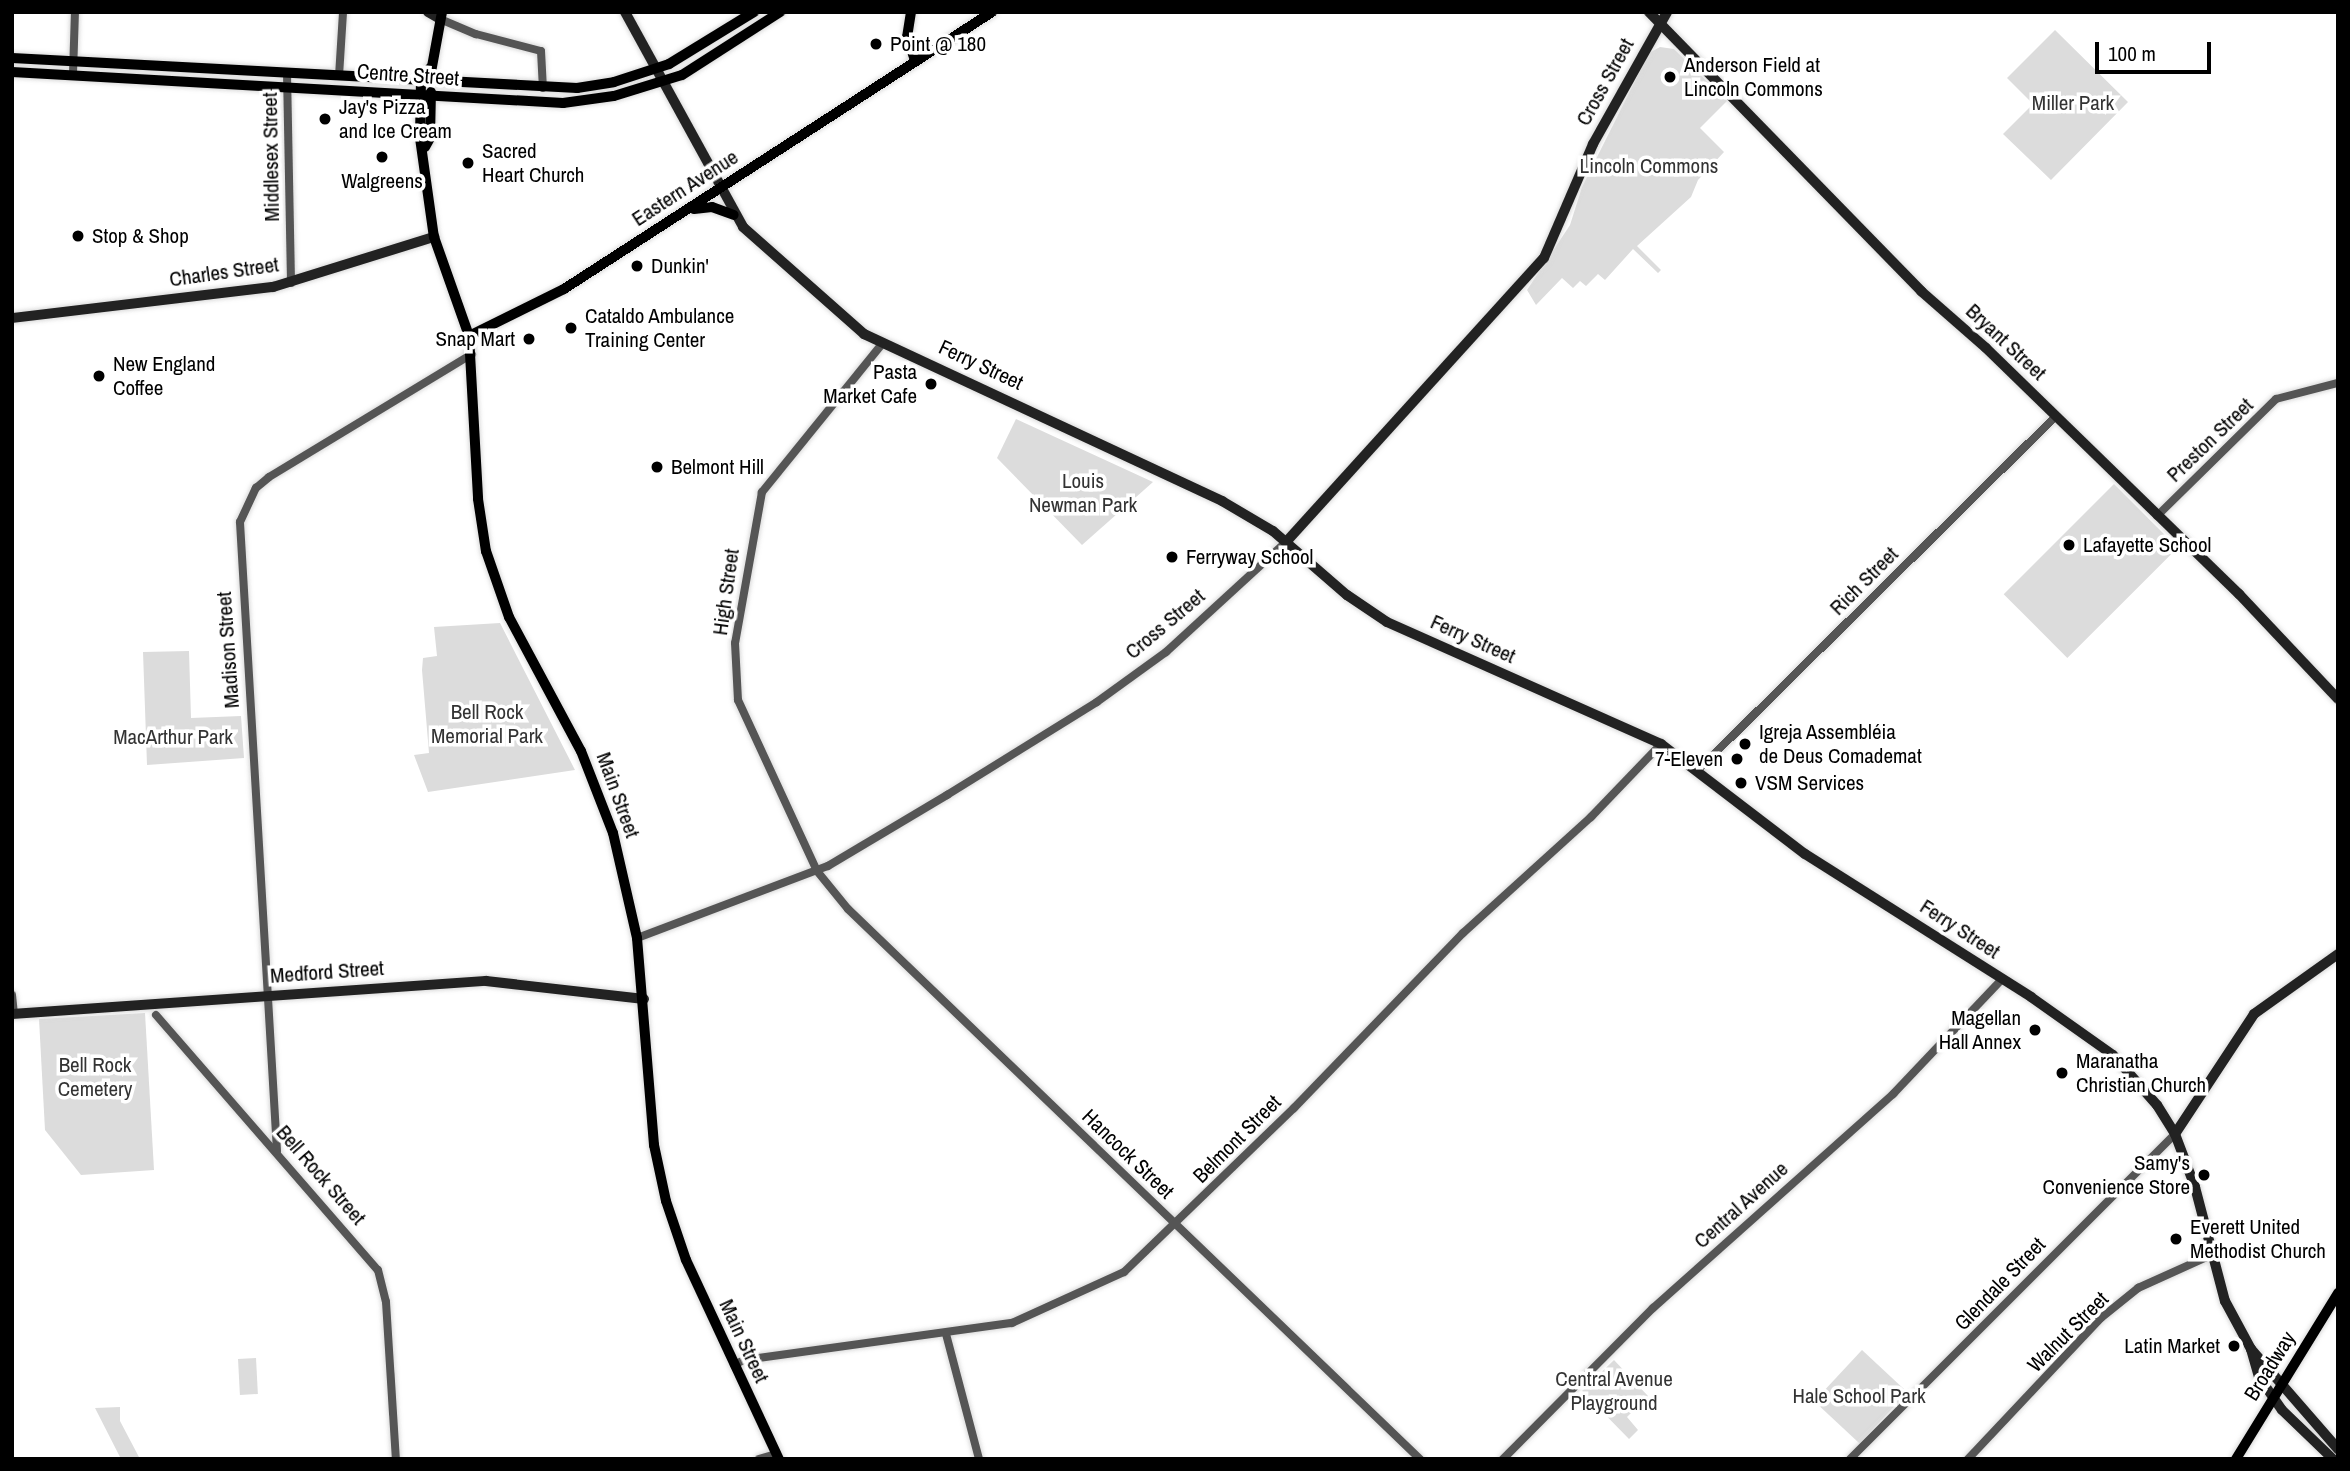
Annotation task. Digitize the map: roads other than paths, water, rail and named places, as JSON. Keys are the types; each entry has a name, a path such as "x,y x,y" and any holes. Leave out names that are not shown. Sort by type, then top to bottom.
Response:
{"main road":[{"path":"428,12 441,16"},
{"name":"Ferry Street","path":"625,12 734,215 765,250 882,345 914,355 1195,487 1287,541 1348,595 1387,622 1661,744 1805,854 2002,979 2113,1055 2157,1105 2175,1134 2195,1187 2225,1301 2251,1349 2338,1448"},
{"name":"Centre Street","path":"12,58 339,76 428,76 543,88 596,85 655,69 690,53 754,12"},
{"name":"Centre Street","path":"12,72 563,103 663,82 707,62 780,12"},
{"name":"Eastern Avenue","path":"469,336 564,289 992,12"},
{"name":"Bryant Street","path":"1649,12 1658,24 1772,134 1921,290 2056,416 2338,699"},
{"name":"Cross Street","path":"1287,541 1544,258 1593,144 1667,12"},
{"path":"909,14 907,37 915,60"},
{"name":"Main Street","path":"441,16 428,76 426,96 430,138 425,147 434,237 469,336 472,354 479,511 491,570 510,620 581,751 601,798 622,865 637,938 654,1145 663,1190 686,1261 778,1457"},
{"path":"688,210 712,207 734,215"},
{"name":"Charles Street","path":"12,318 291,283 434,237"},
{"path":"2175,1134 2254,1014 2338,954"},
{"name":"Medford Street","path":"13,1014 498,981 644,999"},
{"name":"Broadway","path":"2235,1459 2338,1293"},
{"name":"Ferry Street","path":"2251,1349 2259,1377 2273,1397 2333,1459"}],"street":[{"path":"73,74 75,12"},
{"path":"339,76 343,12"},
{"path":"441,16 476,34 541,51 543,88"},
{"name":"Middlesex Street","path":"287,73 291,283"},
{"name":"High Street","path":"817,871 743,713 734,683 736,643 756,510 779,465 882,345"},
{"name":"Madison Street","path":"277,1151 240,522 254,492 269,477 472,354"},
{"name":"Preston Street","path":"2157,516 2276,399 2338,383"},
{"name":"Rich Street","path":"1697,771 2056,416"},
{"name":"Cross Street","path":"637,938 817,871 1097,702 1166,652 1287,541"},
{"name":"Belmont Street","path":"734,1366 745,1360 1012,1324 1056,1306 1124,1272 1177,1224 1463,933 1591,817 1661,744"},
{"name":"Hancock Street","path":"817,871 848,909 1420,1459"},
{"name":"Central Avenue","path":"1503,1459 1653,1308 1893,1094 2002,979"},
{"path":"12,995 13,1014"},
{"name":"Bell Rock Street","path":"156,1015 378,1270 386,1303 396,1459"},
{"name":"Glendale Street","path":"1850,1459 2175,1134"},
{"name":"Walnut Street","path":"1968,1459 2101,1318 2138,1288 2211,1255"},
{"path":"946,1334 979,1459"},
{"path":"759,1459 778,1457"}],"place":[{"name":"Point @ 180","path":"876,44"},
{"name":"Anderson Field at Lincoln Commons","path":"1670,77"},
{"name":"Jay's Pizza and Ice Cream","path":"325,119"},
{"name":"Walgreens","path":"382,157"},
{"name":"Sacred Heart Church","path":"468,163"},
{"name":"Stop & Shop","path":"78,236"},
{"name":"Dunkin'","path":"637,266"},
{"name":"Cataldo Ambulance Training Center","path":"571,328"},
{"name":"Snap Mart","path":"529,339"},
{"name":"New England Coffee","path":"99,376"},
{"name":"Pasta Market Cafe","path":"931,384"},
{"name":"Belmont Hill","path":"657,467"},
{"name":"Lafayette School","path":"2069,545"},
{"name":"Ferryway School","path":"1172,557"},
{"name":"Igreja Assembléia de Deus Comademat","path":"1745,744"},
{"name":"7-Eleven","path":"1737,759"},
{"name":"VSM Services","path":"1741,783"},
{"name":"Magellan Hall Annex","path":"2035,1030"},
{"name":"Maranatha Christian Church","path":"2062,1073"},
{"name":"Samy's Convenience Store","path":"2204,1175"},
{"name":"Everett United Methodist Church","path":"2176,1239"},
{"name":"Latin Market","path":"2234,1346"}],"park label":[{"name":"Miller Park","path":"2073,103"},
{"name":"Lincoln Commons","path":"1649,166"},
{"name":"Louis Newman Park","path":"1083,493"},
{"name":"Bell Rock Memorial Park","path":"487,724"},
{"name":"MacArthur Park","path":"173,737"},
{"name":"Bell Rock Cemetery","path":"95,1077"},
{"name":"Central Avenue Playground","path":"1614,1391"},
{"name":"Hale School Park","path":"1859,1396"}]}
